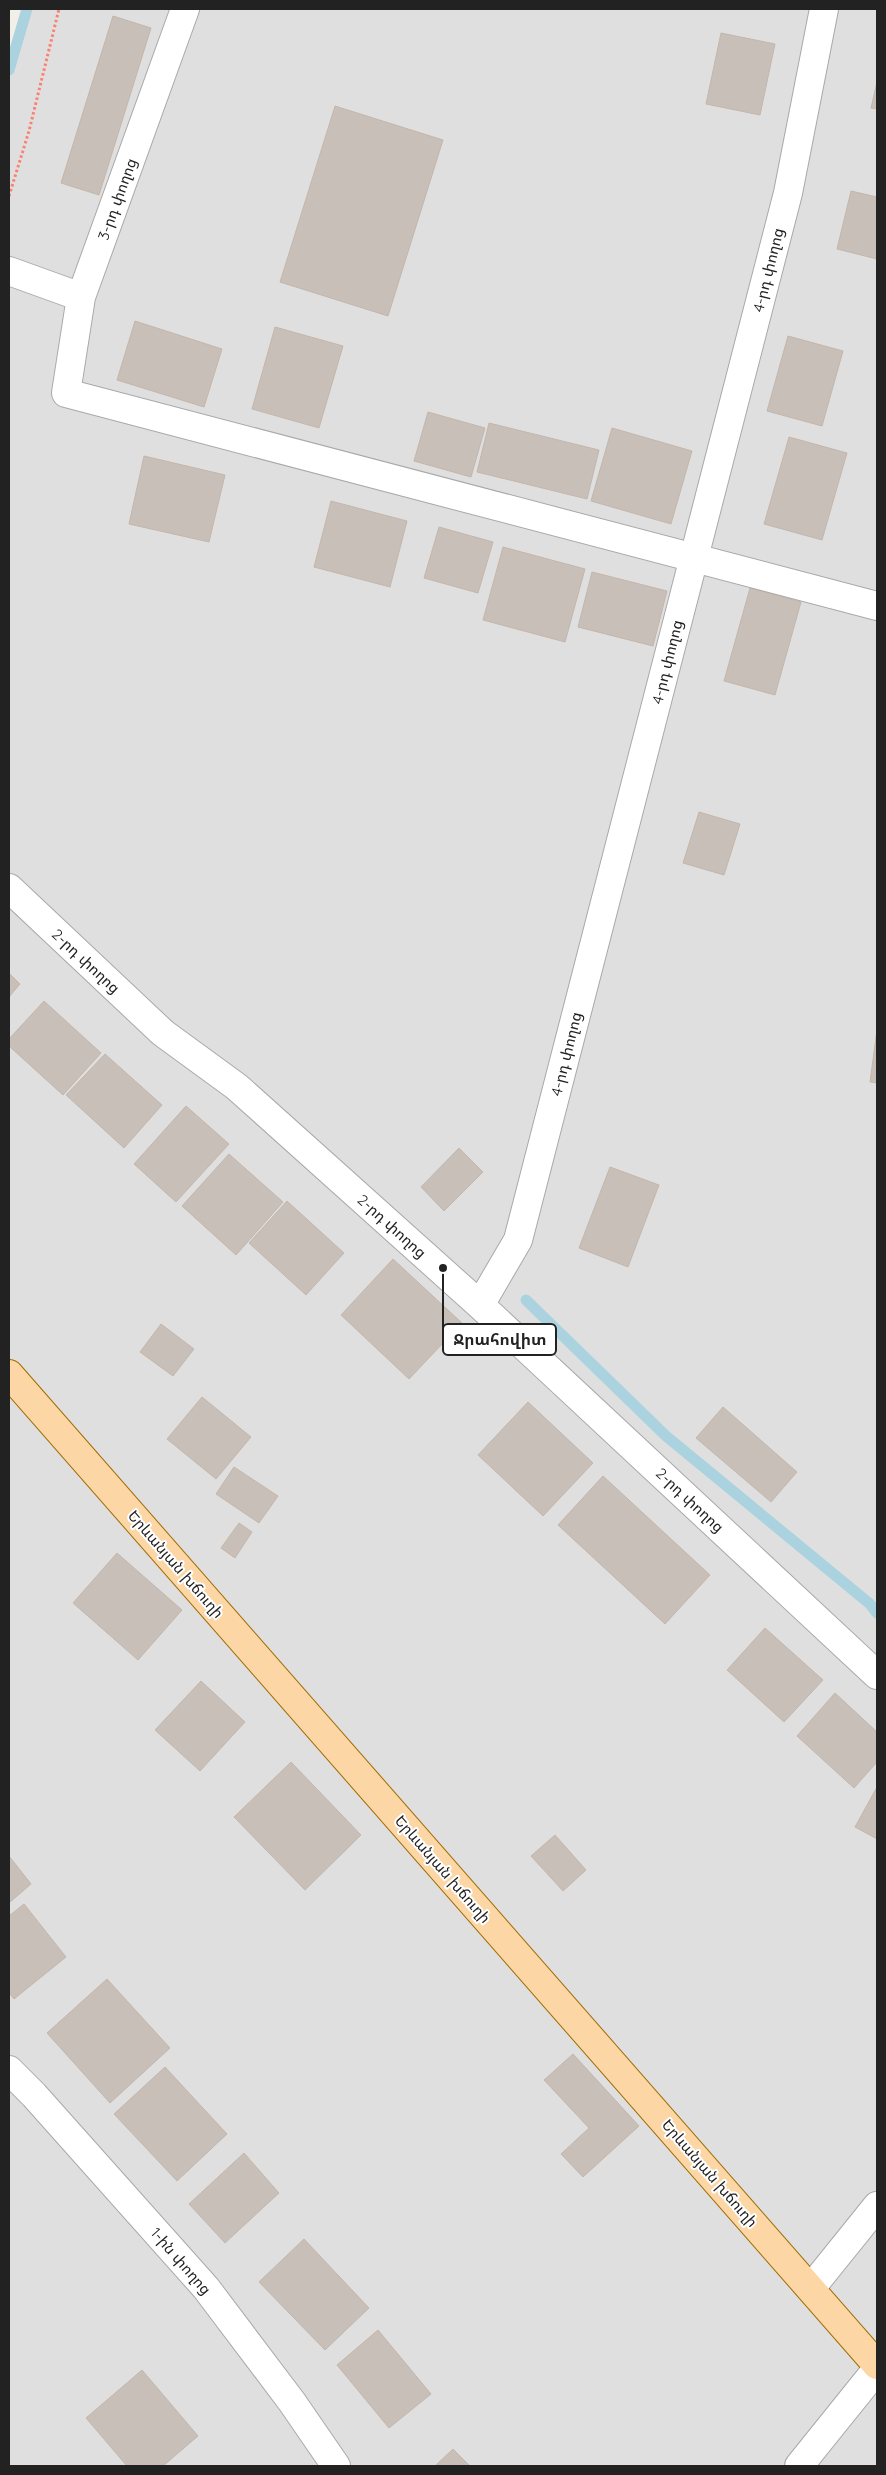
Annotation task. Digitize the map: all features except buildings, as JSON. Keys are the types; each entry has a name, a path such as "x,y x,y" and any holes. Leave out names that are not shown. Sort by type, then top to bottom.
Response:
{"main road":[{"name":"Երևանյան խճուղի","path":"9,1374 877,2364"}],"street":[{"name":"3-րդ փողոց","path":"185,9 81,297 66,393 694,557"},
{"name":"4-րդ փողոց","path":"480,1305 518,1240 788,193 824,9"},
{"path":"9,271 81,297"},
{"path":"694,557 877,606"},
{"name":"2-րդ փողոց","path":"9,888 163,1033 237,1087 480,1305 877,1675"},
{"name":"1-ին փողոց","path":"9,2070 34,2095 206,2288 292,2402 336,2466"},
{"path":"811,2288 877,2206"},
{"path":"799,2466 877,2369"}],"path":[{"path":"9,196 28,131 59,9"}],"shaded area":[{"path":"27,9 877,9 877,2466 9,2466 9,70"}],"waterway":[{"path":"9,70 27,9"},
{"path":"526,1300 666,1436 870,1604 877,1613"}],"place":[{"name":"Ջրահովիտ","path":"443,1268"}]}
